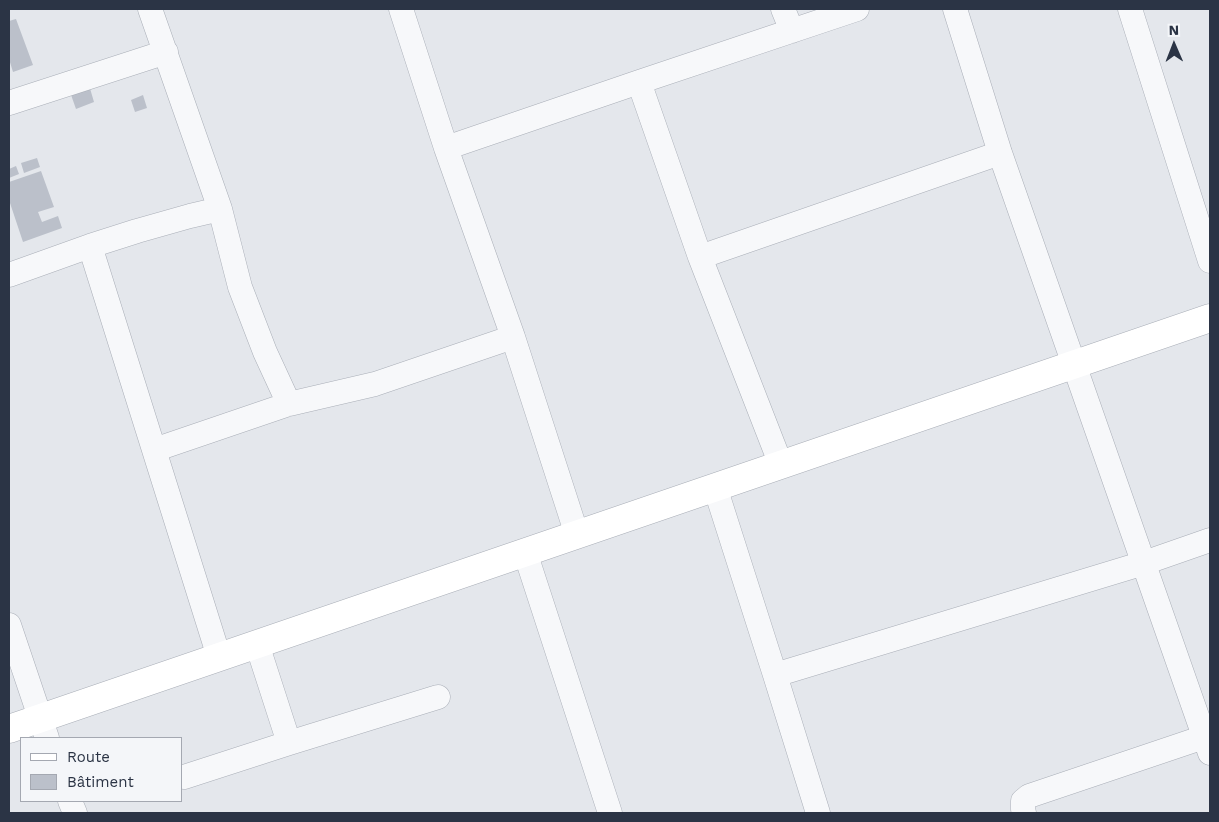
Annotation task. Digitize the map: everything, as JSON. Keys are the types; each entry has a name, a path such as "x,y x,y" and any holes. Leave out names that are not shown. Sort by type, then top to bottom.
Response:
{"street":[{"path":"150,9 220,209 240,287 265,352 289,404"},
{"path":"401,9 446,148 513,337 576,535"},
{"path":"783,9 792,31"},
{"path":"446,148 857,9"},
{"path":"955,9 1000,153 1209,742 1028,796 1023,801 1024,813"},
{"path":"1130,9 1210,261"},
{"path":"9,103 166,52"},
{"path":"639,82 700,256 781,465"},
{"path":"700,256 1000,153"},
{"path":"9,275 137,231 220,209"},
{"path":"90,246 219,657"},
{"path":"9,729 43,728 219,657 1210,318"},
{"path":"154,450 289,404 375,384 513,337"},
{"path":"715,487 776,675 818,813"},
{"path":"776,675 1144,563 1210,540"},
{"path":"525,552 610,813"},
{"path":"9,625 43,728"},
{"path":"257,644 289,743"},
{"path":"184,777 438,697"}],"building":[{"path":"16,19 33,65 13,72 9,59 9,21"},
{"path":"89,85 94,102 76,109 70,92"},
{"path":"143,95 147,108 135,112 131,100"},
{"path":"37,158 40,167 24,173 21,163"},
{"path":"16,166 19,174 9,178 9,169"},
{"path":"41,171 54,207 38,212 42,222 58,216 62,228 23,242 9,200 9,182"}]}
